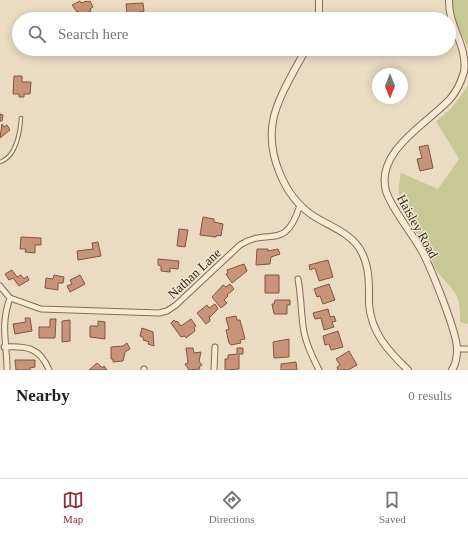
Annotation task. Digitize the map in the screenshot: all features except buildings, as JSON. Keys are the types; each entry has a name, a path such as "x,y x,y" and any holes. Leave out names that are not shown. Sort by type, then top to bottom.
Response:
{"street":[{"path":"319,0 319,12"},
{"name":"Haisley Road","path":"449,0 451,12"},
{"name":"Haisley Road","path":"452,370 455,364 457,349 455,334 423,254 390,198 385,181 387,167 394,151 451,98 460,85 465,71 465,53 456,30"},
{"path":"302,56 277,107 273,120 272,132 277,162 284,182 300,205 348,237 362,252 367,267 370,306 376,333 392,356 408,370"},
{"name":"Nathan Lane","path":"10,298 40,309 149,314 167,311 240,245 247,241 280,236 286,232 295,219 300,205"},
{"path":"298,279 302,299 303,326 308,349 319,370"},
{"path":"0,286 10,298 2,318 7,370"},
{"path":"4,347 22,346 34,350 44,359 49,370"},
{"path":"214,370 215,347"},
{"path":"457,349 468,349"}],"lane":[{"path":"0,162 10,155 14,148 18,138 21,118"}],"green space":[{"path":"452,0 468,0 468,49 456,21 456,12 453,12"},
{"path":"468,85 468,324 460,322 458,298 436,269 428,251 406,217 400,202 399,189 401,173 438,189 459,159 436,121 454,105"}]}
